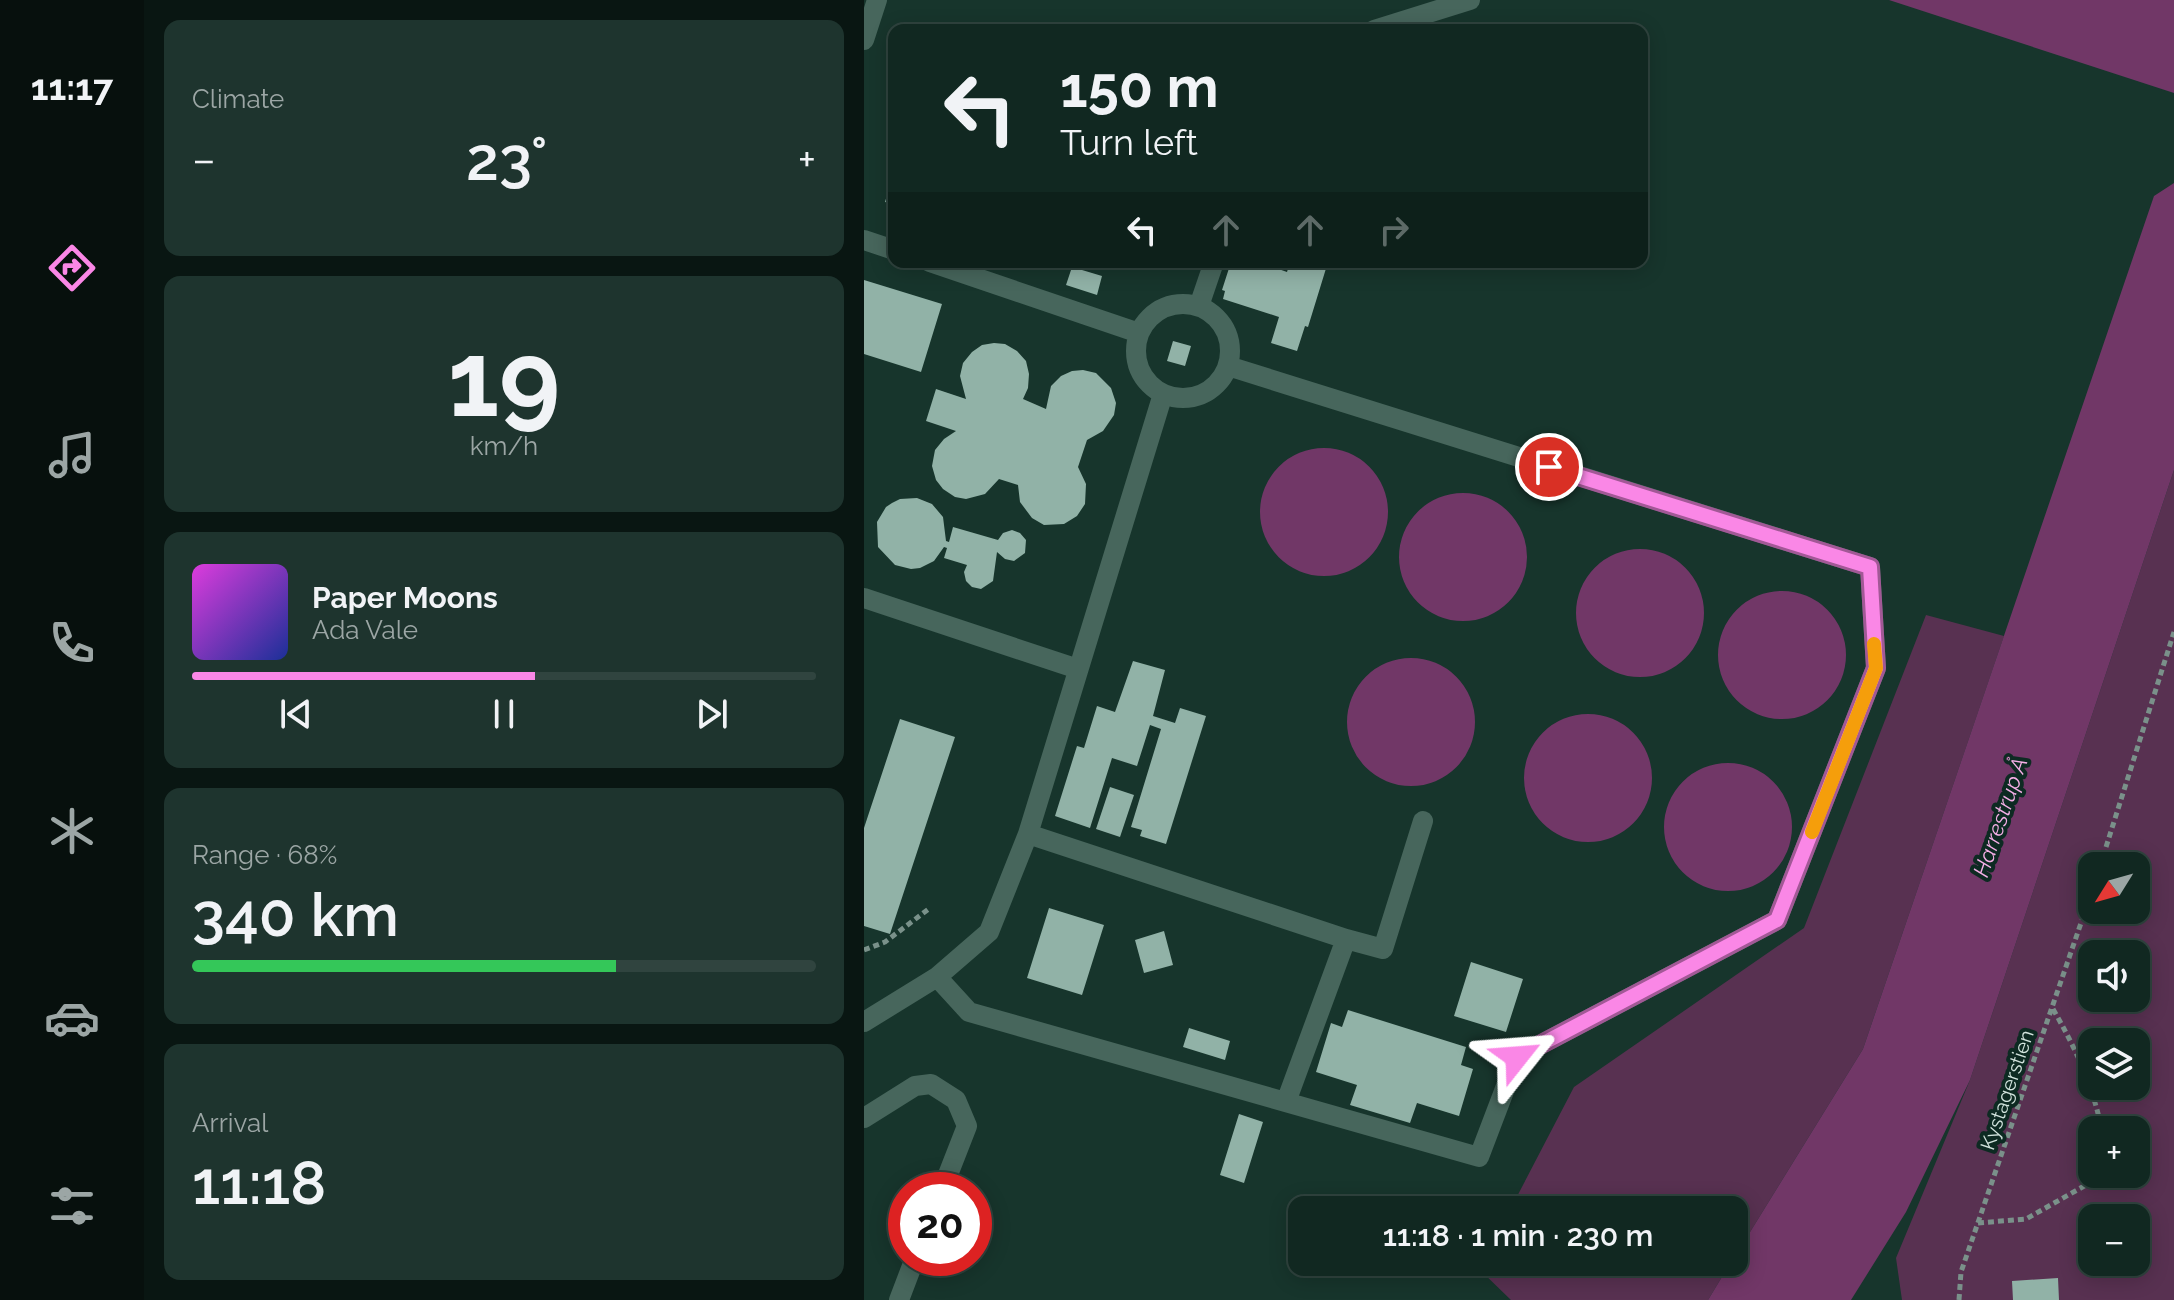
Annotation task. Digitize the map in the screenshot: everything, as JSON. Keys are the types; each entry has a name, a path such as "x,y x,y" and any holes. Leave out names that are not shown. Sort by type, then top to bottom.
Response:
{"lane":[{"path":"864,40 877,0"},
{"path":"1393,24 1470,0"},
{"path":"864,240 888,248"},
{"path":"948,268 1139,333"},
{"path":"1199,306 1212,268"},
{"path":"1184,303 1199,306 1212,313 1222,324 1228,337 1228,366 1220,380 1208,391 1194,397 1178,398 1163,394 1142,375 1136,361 1135,347 1139,333 1157,311 1170,305 1184,303"},
{"path":"937,977 969,1012 1479,1157 1517,1057 1777,920 1876,668 1870,567 1228,366"},
{"path":"864,1022 937,977 989,932 1028,834 1163,394"},
{"path":"864,598 1078,669"},
{"path":"1028,834 1383,949 1423,821"},
{"path":"1286,1102 1346,939"},
{"path":"864,1118 915,1086 931,1084 956,1100 967,1126 949,1172"},
{"path":"899,1300 908,1276"}],"path":[{"path":"2104,852 2174,632"},
{"path":"864,950 885,942 930,908"},
{"name":"Kystagerstien","path":"1959,1300 1961,1272 2081,924"},
{"path":"2052,1008 2093,1089 2099,1116"},
{"path":"1978,1223 2026,1219 2081,1188"}],"shaded area":[{"path":"2174,470 2174,1300 1902,1300 1896,1258 1970,1080"},
{"path":"1926,615 2004,636 1863,1049 1748,1235 1748,1196 1517,1196 1574,1087 1804,928"},
{"path":"1486,1276 1723,1276 1708,1300 1511,1300"}],"water":[{"path":"1889,0 2174,0 2174,93"},
{"name":"Harrestrup Å","path":"2174,183 2174,470 1970,1080 1906,1212 1851,1300 1708,1300 1723,1276 1748,1276 1748,1235 1863,1049 2154,196"},
{"path":"1324,448 1349,453 1369,467 1383,487 1388,512 1383,537 1369,557 1349,571 1324,576 1299,571 1279,557 1265,537 1260,512 1265,487 1279,467 1299,453"},
{"path":"1463,493 1488,498 1508,512 1522,532 1527,557 1522,582 1508,602 1488,616 1463,621 1438,616 1418,602 1404,582 1399,557 1404,532 1418,512 1438,498"},
{"path":"1640,549 1665,554 1685,568 1699,588 1704,613 1699,638 1685,658 1665,672 1640,677 1615,672 1595,658 1581,638 1576,613 1581,588 1595,568 1615,554"},
{"path":"1782,591 1807,596 1827,610 1841,630 1846,655 1841,680 1827,700 1807,714 1782,719 1757,714 1737,700 1723,680 1718,655 1723,630 1737,610 1757,596"},
{"path":"1411,658 1436,663 1456,677 1470,697 1475,722 1470,747 1456,767 1436,781 1411,786 1386,781 1366,767 1352,747 1347,722 1352,697 1366,677 1386,663"},
{"path":"1588,714 1613,719 1633,733 1647,753 1652,778 1647,803 1633,823 1613,837 1588,842 1563,837 1543,823 1529,803 1524,778 1529,753 1543,733 1563,719"},
{"path":"1728,763 1753,768 1773,782 1787,802 1792,827 1787,852 1773,872 1753,886 1728,891 1703,886 1683,872 1669,852 1664,827 1669,802 1683,782 1703,768"}],"building":[{"path":"1072,268 1102,276 1097,295 1066,285"},
{"path":"1229,268 1276,268 1287,272 1288,268 1326,268 1308,327 1305,326 1297,351 1271,343 1279,317 1223,299 1225,291 1222,290"},
{"path":"864,280 942,304 921,372 864,354"},
{"path":"1173,341 1191,346 1185,366 1167,361"},
{"path":"1005,344 1026,361 1028,388 1023,399 1046,409 1051,386 1072,371 1096,373 1111,388 1116,403 1114,415 1103,431 1087,440 1078,467 1086,484 1085,504 1077,516 1064,524 1044,525 1032,518 1020,502 1018,485 999,479 985,494 966,499 955,497 936,480 932,466 935,450 956,431 926,421 936,389 966,399 960,376 963,363 982,345"},
{"path":"917,498 932,504 943,517 946,541 949,542 953,527 998,540 1003,533 1012,530 1026,540 1025,553 1014,561 1005,559 997,552 993,581 981,589 972,587 966,581 964,572 967,565 944,558 947,548 944,547 934,561 920,568 895,565 878,547 877,522 892,503"},
{"path":"1133,661 1165,670 1153,716 1175,723 1180,708 1206,716 1166,844 1140,836 1142,830 1131,827 1161,729 1150,725 1137,766 1112,758 1090,828 1055,816 1077,746 1084,748 1097,706 1115,712"},
{"path":"900,719 955,737 890,934 864,926 864,828"},
{"path":"1110,787 1134,795 1120,837 1096,829"},
{"path":"1049,908 1104,925 1082,995 1027,978"},
{"path":"1164,931 1173,965 1144,973 1135,940"},
{"path":"1471,962 1523,979 1506,1032 1454,1016"},
{"path":"1348,1010 1466,1047 1461,1065 1473,1069 1459,1116 1417,1103 1410,1123 1350,1105 1357,1085 1316,1072 1331,1023 1342,1027"},
{"path":"1189,1028 1230,1041 1225,1060 1183,1047"},
{"path":"1239,1114 1263,1122 1244,1183 1220,1175"},
{"path":"2058,1278 2059,1300 2013,1300 2012,1281"}],"slow traffic":[{"path":"1812,832 1876,668 1874,644"}],"route":[{"path":"1517,1057 1777,920 1876,668 1870,567 1549,467"}]}
